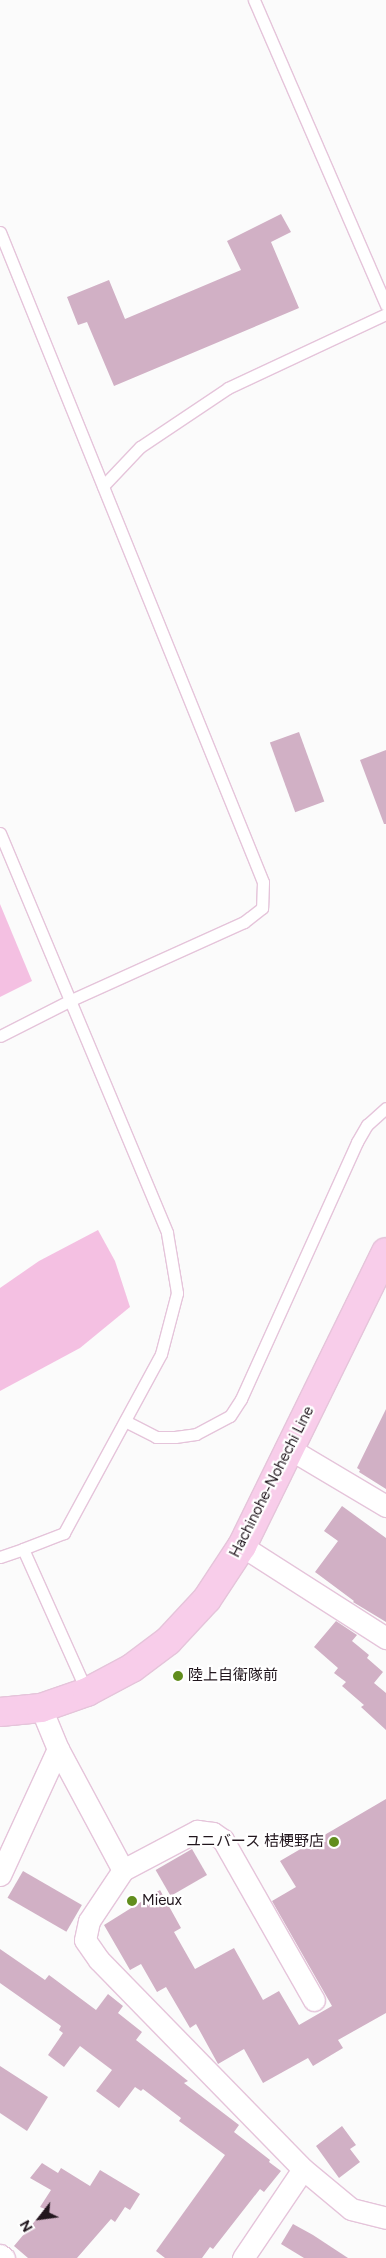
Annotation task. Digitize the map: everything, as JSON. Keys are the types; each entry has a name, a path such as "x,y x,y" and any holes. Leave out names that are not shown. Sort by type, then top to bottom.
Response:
{"main road":[{"name":"Hachinohe-Nohechi Line","path":"0,1712 41,1708 87,1692 132,1668 168,1641 207,1599 242,1546 383,1264"}],"street":[{"path":"290,1449 386,1506"},
{"path":"242,1546 386,1638"},
{"path":"41,1708 58,1749 123,1870"},
{"path":"0,1875 58,1749"},
{"path":"314,2000 223,1840 213,1833 197,1832 123,1870 89,1920 85,1940 99,1960 303,2170 351,2209 386,2218"},
{"path":"243,2258 303,2170"},
{"path":"0,2255 4,2258"}],"lane":[{"path":"254,0 386,305"},
{"path":"0,232 262,882 262,908 244,922 69,1001 0,1036"},
{"path":"103,486 140,448 228,388 386,314"},
{"path":"0,833 167,1233 177,1293 161,1354 64,1533 0,1557"},
{"path":"125,1421 156,1437 175,1437 196,1434 230,1416 241,1399 357,1142 367,1126 386,1108"},
{"path":"23,1549 87,1692"}],"shaded area":[{"path":"0,904 32,981 0,997"},
{"path":"98,1230 115,1261 130,1307 80,1348 0,1391 0,1288 39,1261"}],"building":[{"path":"281,214 291,232 271,242 299,308 114,386 87,322 78,325 67,297 109,280 125,319 241,270 227,241"},
{"path":"299,732 324,802 295,812 270,743"},
{"path":"386,750 386,824 384,824 360,760"},
{"path":"386,1409 386,1489 359,1472 360,1470 357,1468"},
{"path":"342,1506 386,1538 386,1622 353,1602 315,1572 338,1541 324,1531"},
{"path":"336,1621 357,1635 352,1641 369,1655 367,1658 383,1672 374,1683 386,1693 386,1730 361,1707 364,1705 342,1686 346,1682 334,1673 338,1668 314,1647"},
{"path":"386,1799 386,2013 338,2040 343,2048 313,2066 308,2058 263,2083 244,2049 218,2064 196,2024 190,2028 166,1987 157,1992 141,1964 130,1970 104,1925 160,1890 181,1928 174,1932 195,1969 234,1948 263,2000 279,1991 299,2025 332,2006 272,1901 296,1887 280,1861"},
{"path":"192,1849 207,1875 171,1896 156,1870"},
{"path":"23,1871 82,1905 66,1932 8,1898"},
{"path":"0,1949 45,1980 49,1975 96,2010 108,1994 123,2006 118,2013 142,2032 136,2040 188,2081 184,2083 239,2125 234,2132 281,2171 264,2192 260,2189 213,2249 210,2247 202,2258 165,2258 156,2251 225,2155 179,2121 181,2118 143,2089 141,2091 135,2087 119,2108 96,2091 112,2070 80,2046 64,2067 48,2055 63,2033 59,2030 61,2026 0,1983"},
{"path":"0,2066 48,2097 27,2131 0,2113"},
{"path":"342,2126 356,2145 350,2149 360,2162 339,2178 316,2146"},
{"path":"42,2163 58,2173 61,2168 90,2186 100,2170 140,2194 130,2210 125,2207 115,2222 111,2219 77,2258 28,2258 14,2246 45,2209 40,2207 51,2190 30,2178"},
{"path":"293,2224 348,2258 304,2258 281,2244"}],"place":[{"name":"陸上自衛隊前","path":"178,1676"},
{"name":"ユニバース 桔梗野店","path":"334,1842"},
{"name":"Mieux","path":"132,1901"}]}
